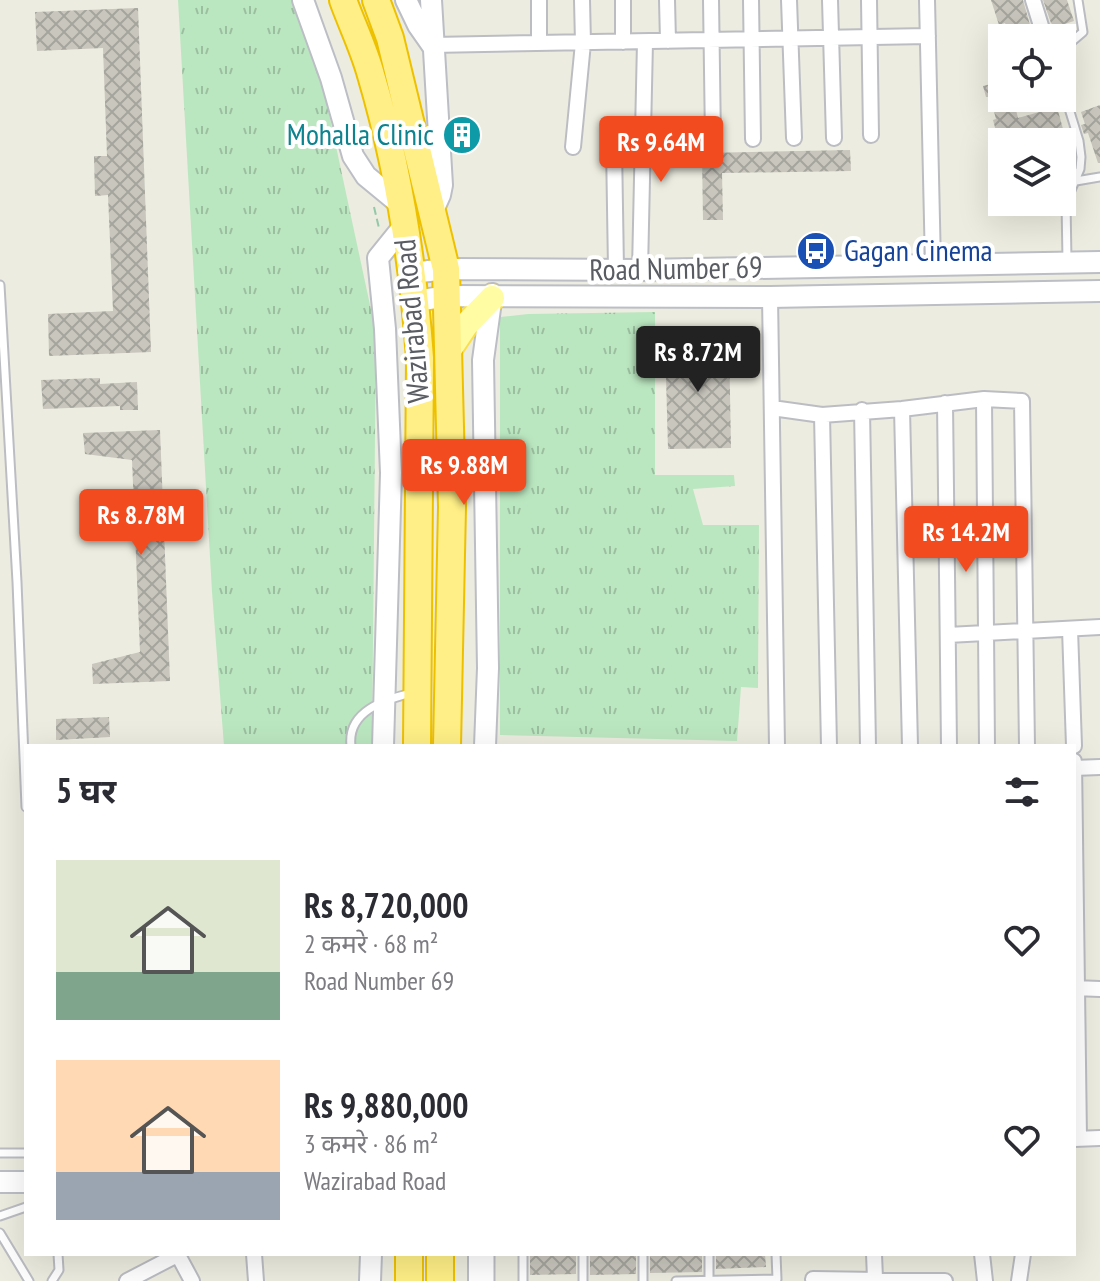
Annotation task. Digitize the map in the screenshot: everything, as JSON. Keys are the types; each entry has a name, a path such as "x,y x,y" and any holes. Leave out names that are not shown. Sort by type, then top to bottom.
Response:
{"highway":[{"name":"Wazirabad Road","path":"343,0 371,74 402,216 416,301 420,401 417,744"},
{"name":"Wazirabad Road","path":"376,0 390,38 446,269 452,507 447,744"},
{"path":"409,1256 409,1281"},
{"path":"440,1256 440,1281"}],"main road":[{"path":"449,350 465,326 492,298"}],"street":[{"path":"303,0 331,78 353,156 366,176 402,216 378,258 385,329 391,473 383,744"},
{"path":"406,0 432,45"},
{"path":"431,0 442,185 432,213"},
{"path":"539,0 539,43"},
{"path":"573,147 583,43 582,0"},
{"path":"623,0 623,42"},
{"path":"667,0 668,41"},
{"path":"711,0 713,140"},
{"path":"751,0 753,139"},
{"path":"789,0 794,138"},
{"path":"830,0 834,138"},
{"path":"869,0 871,135"},
{"path":"927,0 933,265"},
{"path":"1033,0 1040,24"},
{"path":"432,45 928,36"},
{"path":"640,270 645,42"},
{"path":"614,146 616,269"},
{"name":"Road Number 69","path":"412,273 446,269 640,270 1100,262"},
{"path":"485,744 488,668 483,360 492,298 492,270"},
{"name":"Road Number 69","path":"416,301 448,296 770,297 1100,291"},
{"path":"770,297 777,744"},
{"path":"772,408 822,415 984,399 1022,401 1027,744"},
{"path":"984,399 987,744"},
{"path":"945,403 949,744"},
{"path":"902,409 910,744"},
{"path":"862,410 868,744"},
{"path":"822,415 829,744"},
{"path":"948,635 1100,627"},
{"path":"1070,629 1074,744"},
{"path":"1076,768 1100,767"},
{"path":"1076,988 1100,989"},
{"path":"1076,1064 1077,1139 1100,1138"},
{"path":"0,1170 24,1170"},
{"path":"0,1182 24,1182"},
{"path":"133,1280 175,1256"},
{"path":"179,1256 192,1281"},
{"path":"254,1256 256,1281"},
{"path":"370,1281 371,1256"},
{"path":"479,1256 479,1281"},
{"path":"874,1256 875,1278"},
{"path":"982,1256 985,1281"},
{"path":"1019,1281 1023,1256"},
{"path":"813,1279 945,1281"}],"lane":[{"path":"1076,38 1083,32 1078,0"},
{"path":"1076,131 1080,169 1076,181 1100,177"},
{"path":"1066,216 1067,262"},
{"path":"0,285 24,751"},
{"path":"351,744 358,716 384,700 418,691"},
{"path":"0,1153 24,1153"},
{"path":"0,1216 24,1208"},
{"path":"0,1233 29,1281"},
{"path":"52,1281 59,1270 58,1256"},
{"path":"490,1256 490,1281"},
{"path":"523,1256 523,1281"},
{"path":"583,1256 583,1281"},
{"path":"643,1256 643,1281"},
{"path":"709,1256 709,1279"},
{"path":"676,1281 777,1279 776,1256"}],"green space":[{"path":"178,0 293,0 322,81 376,333 372,744 224,744 212,592"},
{"path":"655,312 655,475 734,475 735,486 693,489 703,525 759,525 758,688 741,687 737,741 500,735 500,317"}],"building":[{"path":"991,0 1023,0 1030,24 999,24"},
{"path":"1043,0 1067,0 1074,21 1051,23"},
{"path":"138,8 151,352 49,356 48,314 113,311 108,195 95,196 94,156 107,156 103,48 37,51 35,12"},
{"path":"988,85 988,97 986,97 983,86"},
{"path":"1100,105 1098,163 1088,133 1084,134 1081,125 1085,124 1081,112"},
{"path":"994,112 1016,112 1018,118 1039,112 1058,112 1063,128 995,128 993,120 996,119"},
{"path":"850,150 851,171 722,173 723,220 703,220 702,153"},
{"path":"729,340 731,448 668,449 665,341"},
{"path":"100,378 100,384 137,382 138,410 120,410 120,406 43,409 41,380"},
{"path":"160,430 170,681 93,684 92,664 140,652 132,460 85,454 83,433"},
{"path":"109,717 110,737 56,740 56,719"},
{"path":"530,1256 576,1256 576,1274 530,1275"},
{"path":"590,1256 636,1256 636,1274 590,1275"},
{"path":"650,1256 702,1256 702,1272 650,1273"},
{"path":"716,1256 765,1256 766,1267 716,1269"}],"place":[{"name":"Mohalla Clinic","path":"462,135"},
{"name":"Gagan Cinema","path":"816,251"}]}
